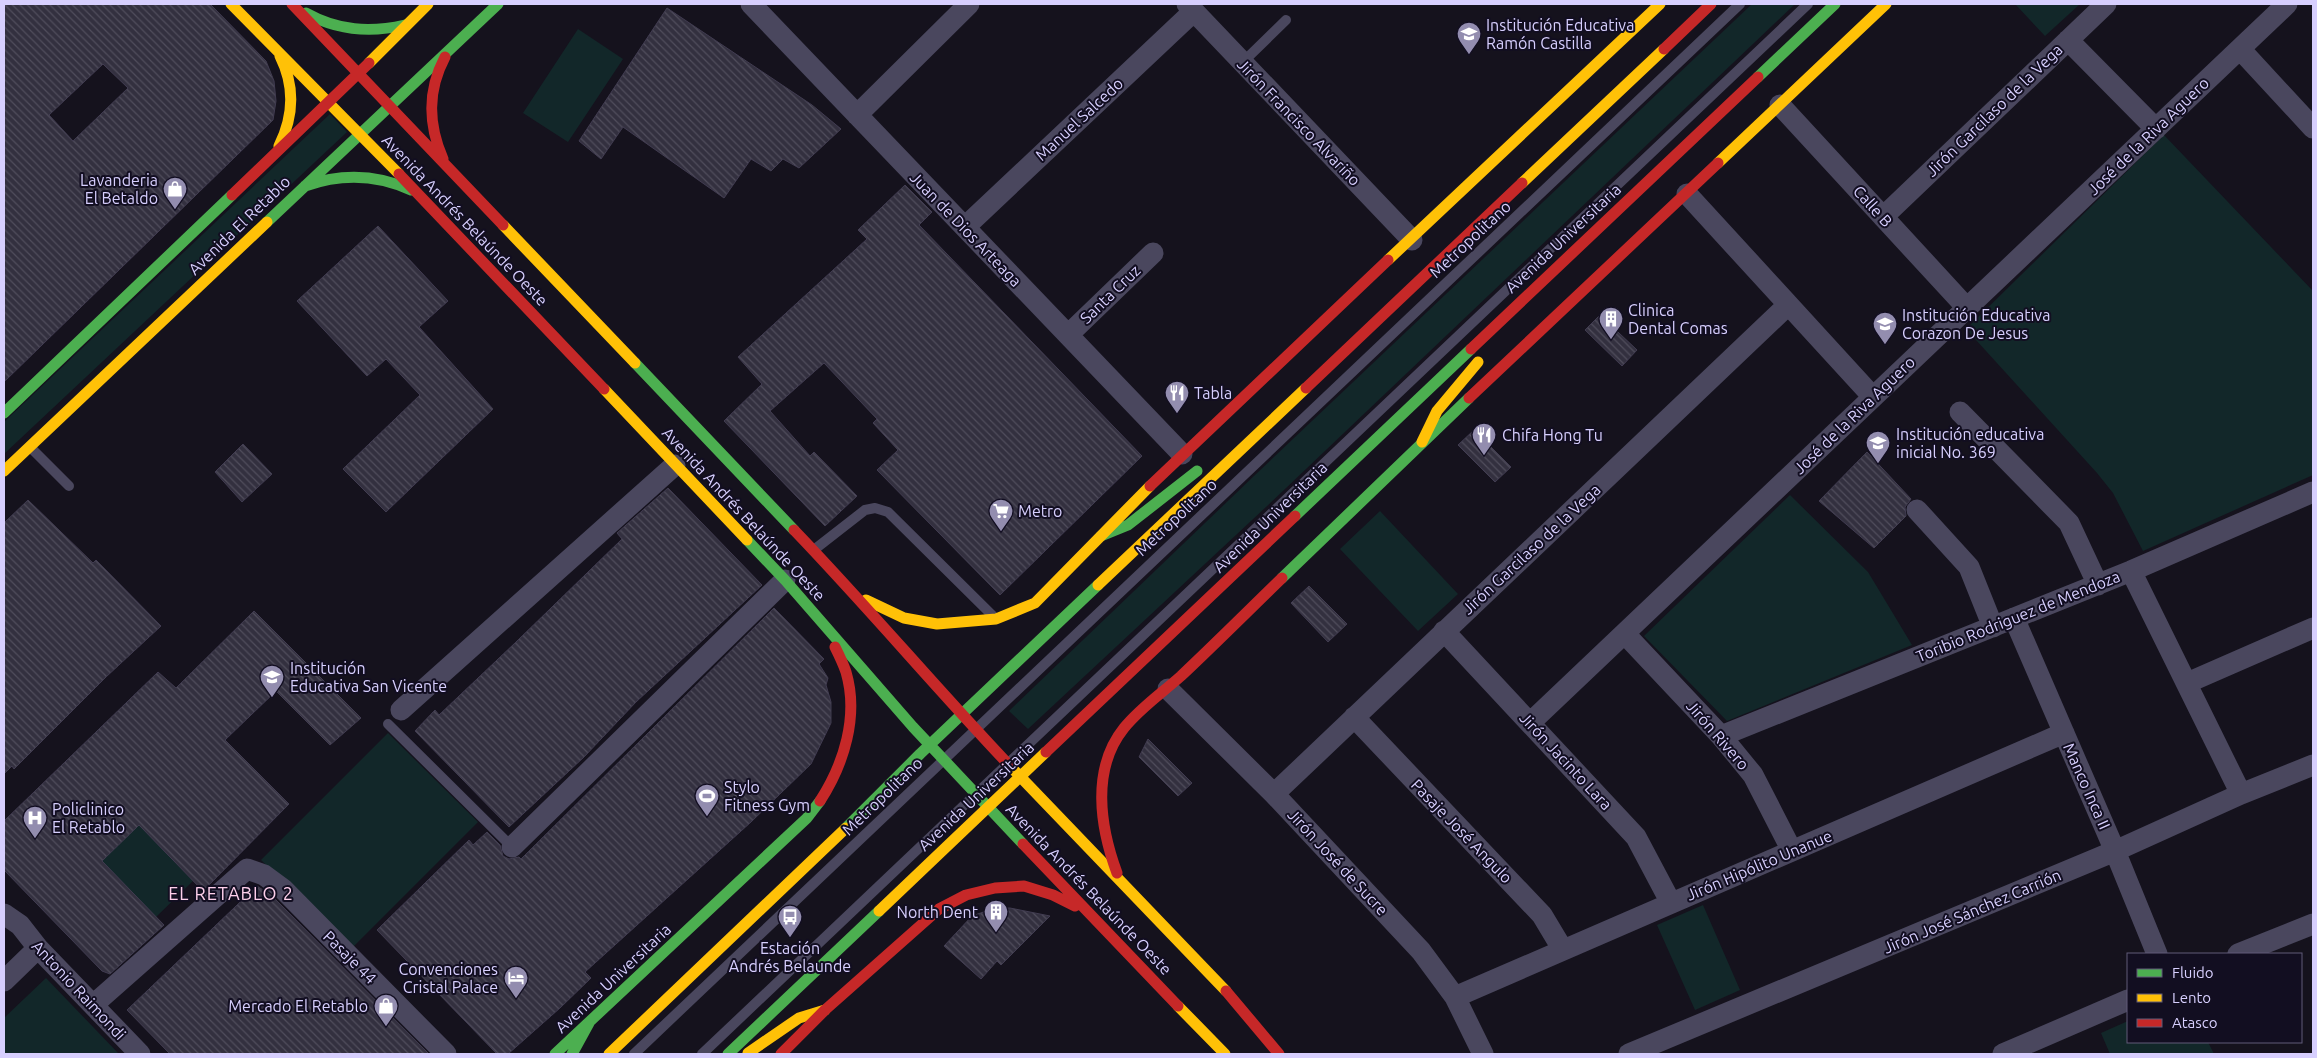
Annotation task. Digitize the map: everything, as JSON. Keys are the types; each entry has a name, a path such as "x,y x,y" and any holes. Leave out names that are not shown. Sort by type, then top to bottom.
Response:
{"street":[{"name":"Avenida Andrés Belaúnde Oeste","path":"231,4 418,193 675,465 725,510 763,549 785,580 930,745 1087,912 1175,994 1212,1033 1225,1054"},
{"name":"Avenida Andrés Belaúnde Oeste","path":"292,4 858,596 961,715 1122,884 1198,972 1279,1054"},
{"path":"292,4 324,23 351,30 379,31 405,25"},
{"name":"Avenida El Retablo","path":"4,413 358,74 428,4"},
{"name":"Avenida El Retablo","path":"4,471 301,187 498,4"},
{"name":"Juan de Dios Arteaga","path":"750,4 1182,454"},
{"path":"857,114 969,4"},
{"path":"858,596 904,618 937,624 956,624 996,619 1035,603 1182,454 1412,240 1660,4"},
{"path":"609,1054 869,806 961,715 1711,4"},
{"name":"Avenida Universitaria","path":"728,1054 1835,4"},
{"path":"1122,884 1108,851 1101,821 1101,788 1109,754 1124,728 1168,688 1422,442 1687,194 1886,4"},
{"name":"Jirón Garcilaso de la Vega","path":"1883,217 2106,4"},
{"name":"José de la Riva Aguero","path":"1530,723 2287,4"},
{"name":"Jirón Francisco Alvariño","path":"1191,7 1412,240"},
{"name":"Manuel Salcedo","path":"965,227 1191,7"},
{"path":"2068,40 2156,129"},
{"path":"450,49 436,74 431,110 437,146 451,171"},
{"path":"2240,49 2313,128"},
{"path":"276,151 287,130 292,106 288,72 277,50"},
{"name":"Calle B","path":"1780,105 1967,308"},
{"path":"301,187 330,178 360,176 390,181 418,193"},
{"path":"1687,194 1873,397"},
{"name":"Santa Cruz","path":"1068,334 1153,253"},
{"path":"1422,442 1437,411 1518,314 1526,296"},
{"name":"Jirón Garcilaso de la Vega","path":"1274,794 1788,305"},
{"path":"1960,412 2069,523 2098,584"},
{"path":"1101,536 1128,525 1199,469 1231,460"},
{"path":"394,717 675,465"},
{"path":"743,498 751,484"},
{"name":"Toribio Rodriguez de Mendoza","path":"1721,736 2131,571 2313,492"},
{"path":"1917,510 1969,567 1993,627"},
{"path":"777,533 792,526"},
{"path":"2131,571 2241,794"},
{"path":"512,847 785,580"},
{"name":"Manco Inca II","path":"2014,618 2115,851 2157,953"},
{"path":"2186,683 2313,628"},
{"name":"Avenida Universitaria","path":"555,1054 807,818 822,800 834,779 842,759 848,734 850,703 847,674 828,629"},
{"name":"Jirón Jacinto Lara","path":"1444,631 1636,837 1671,903"},
{"name":"Jirón Rivero","path":"1624,634 1721,736 1753,776 1792,851"},
{"name":"Jirón José de Sucre","path":"1168,688 1274,794 1421,951 1455,997 1482,1054"},
{"name":"Pasaje José Angulo","path":"1354,717 1542,915 1563,950"},
{"name":"Jirón Hipólito Unanue","path":"1455,997 2064,733"},
{"name":"Jirón José Sánchez Carrión","path":"1628,1054 2115,851 2241,794 2313,765"},
{"name":"Pasaje 44","path":"93,1005 247,869 264,875 283,888 446,1054"},
{"path":"781,1054 825,1010 939,909 966,894 994,888 1024,886 1053,895 1087,912"},
{"name":"Antonio Raimondi","path":"12,920 140,1054"},
{"path":"2240,953 2313,924"},
{"path":"4,981 38,948"},
{"path":"2003,1054 2127,1000"},
{"path":"747,1054 799,1018 825,1010"},
{"path":"572,1054 589,1023"}],"lane":[{"name":"Metropolitano","path":"634,1054 1740,4"},
{"path":"702,1054 1808,4"},
{"path":"1243,62 1286,20"},
{"path":"30,446 69,486"},
{"path":"814,550 865,510 875,508 888,512 996,619"},
{"path":"394,717 512,847"}],"green space":[{"path":"1752,4 1795,4 1266,507 1028,729 1009,711 1255,475"},
{"path":"2015,4 2080,4 2045,36"},
{"path":"578,29 623,59 568,142 523,113"},
{"path":"330,114 347,132 4,454 4,422"},
{"path":"2164,135 2313,291 2313,475 2143,551 2113,493 1966,329"},
{"path":"1790,495 1868,572 1912,645 1727,721 1644,636"},
{"path":"1380,511 1458,594 1418,631 1340,549"},
{"path":"388,733 478,822 351,949 261,860"},
{"path":"139,825 193,881 156,917 102,861"},
{"path":"1703,905 1740,990 1695,1010 1657,925"},
{"path":"46,978 119,1054 4,1054 4,1018"},
{"path":"2127,1021 2127,1043 2208,1043 2214,1054 2110,1054 2101,1033"}],"building":[{"path":"4,4 210,4 266,61 274,81 276,101 273,120 4,382","holes":["103,64 128,88 73,141 49,115"]},
{"path":"667,8 812,105 841,129 799,168 783,159 771,171 751,159 724,198 623,127 601,159 579,141"},
{"path":"905,185 932,212 919,225 1142,456 1000,595 877,470 898,450 873,423 877,419 824,363 770,411 810,456 814,452 857,496 825,526 724,421 762,384 738,357 867,239 858,230"},
{"path":"378,226 448,301 419,327 493,409 386,512 343,469 420,395 386,359 367,376 297,301"},
{"name":"Clinica Dental Comas","path":"1600,315 1637,350 1622,366 1585,330"},
{"name":"Chifa Hong Tu","path":"1474,430 1511,467 1495,482 1458,445"},
{"path":"243,444 272,474 242,502 215,472"},
{"path":"1867,452 1911,499 1905,507 1906,516 1874,548 1819,501"},
{"path":"668,488 762,585 636,702 584,757 509,827 415,731 435,710 439,715 516,642 622,539 617,533"},
{"path":"28,500 93,563 96,560 161,626 106,677 14,769 12,766 4,774 4,523"},
{"path":"1309,586 1347,624 1328,642 1291,603"},
{"path":"774,608 824,659 819,664 828,678 826,685 831,702 831,723 811,764 751,822 585,972 591,978 560,1008 508,1054 497,1054 377,930 469,840 473,845 487,832 500,845 503,856 509,859 519,857 521,859"},
{"path":"254,611 361,718 330,745 276,691 225,740 289,804 203,891 139,825 102,861 164,925 110,974 102,971 4,870 4,821 158,672 176,688"},
{"path":"1148,739 1192,783 1178,796 1139,757"},
{"path":"257,886 272,896 429,1054 170,1054 127,1010"},
{"path":"1010,908 1050,916 1001,965 997,961 981,979 944,946 972,916 992,909"}],"traffic: fast":[{"path":"267,222 498,4"},
{"path":"1758,77 1835,4"},
{"path":"306,13 330,24 354,29 392,28 405,25"},
{"path":"305,186 332,179 359,177 385,181 411,190"},
{"path":"4,413 232,195"},
{"path":"1295,516 1471,349"},
{"path":"635,363 794,530"},
{"path":"1282,578 1469,398"},
{"path":"1101,536 1128,525 1197,471"},
{"path":"747,540 785,580 913,727 1023,844"},
{"path":"846,828 920,754 1098,585"},
{"path":"555,1054 807,818 820,801"},
{"path":"728,1054 879,911"},
{"path":"572,1054 589,1023"}],"traffic: slow":[{"path":"231,4 399,174"},
{"path":"369,63 428,4"},
{"path":"1388,260 1660,4"},
{"path":"1718,163 1886,4"},
{"path":"1522,183 1664,49"},
{"path":"279,146 288,124 291,101 288,78 280,56"},
{"path":"4,471 267,222"},
{"path":"503,225 635,363"},
{"path":"1422,442 1437,411 1478,362"},
{"path":"1098,585 1306,388"},
{"path":"604,389 747,540"},
{"path":"866,600 904,618 937,624 996,619 1035,603 1150,486"},
{"path":"879,911 1046,752"},
{"path":"1009,765 1226,991"},
{"path":"609,1054 846,828"},
{"path":"1178,1006 1225,1054"},
{"path":"748,1053 799,1018 825,1010"}],"traffic: jam":[{"path":"292,4 503,225"},
{"path":"1664,49 1711,4"},
{"path":"443,159 434,133 432,108 435,82 445,57"},
{"path":"232,195 369,63"},
{"path":"1471,349 1758,77"},
{"path":"1469,398 1718,163"},
{"path":"399,174 604,389"},
{"path":"1306,388 1522,183"},
{"path":"1150,486 1388,260"},
{"path":"1046,752 1295,516"},
{"path":"794,530 1009,765"},
{"path":"1117,873 1106,837 1102,799 1107,761 1114,744 1124,728 1137,714 1181,676 1282,578"},
{"path":"820,801 829,787 842,756 850,722 850,689 846,672 835,647"},
{"path":"1023,844 1178,1006"},
{"path":"781,1054 825,1010 939,909 966,895 995,888 1024,886 1053,895 1075,906"},
{"path":"1226,991 1279,1054"}],"place":[{"name":"Institución Educativa Ramón Castilla","path":"1469,55"},
{"name":"Lavanderia El Betaldo","path":"175,210"},
{"name":"Clinica Dental Comas","path":"1611,340"},
{"name":"Institución Educativa Corazon De Jesus","path":"1885,345"},
{"name":"Tabla","path":"1177,414"},
{"name":"Chifa Hong Tu","path":"1484,456"},
{"name":"Institución educativa inicial No. 369","path":"1878,464"},
{"name":"Metro","path":"1001,532"},
{"name":"Institución Educativa San Vicente","path":"272,698"},
{"name":"Stylo Fitness Gym","path":"707,817"},
{"name":"Policlinico El Retablo","path":"35,839"},
{"name":"North Dent","path":"996,933"},
{"name":"Estación Andrés Belaunde","path":"790,938"},
{"name":"Convenciones Cristal Palace","path":"516,999"},
{"name":"Mercado El Retablo","path":"386,1027"}],"district":[{"name":"EL RETABLO 2","path":"231,894"}]}
